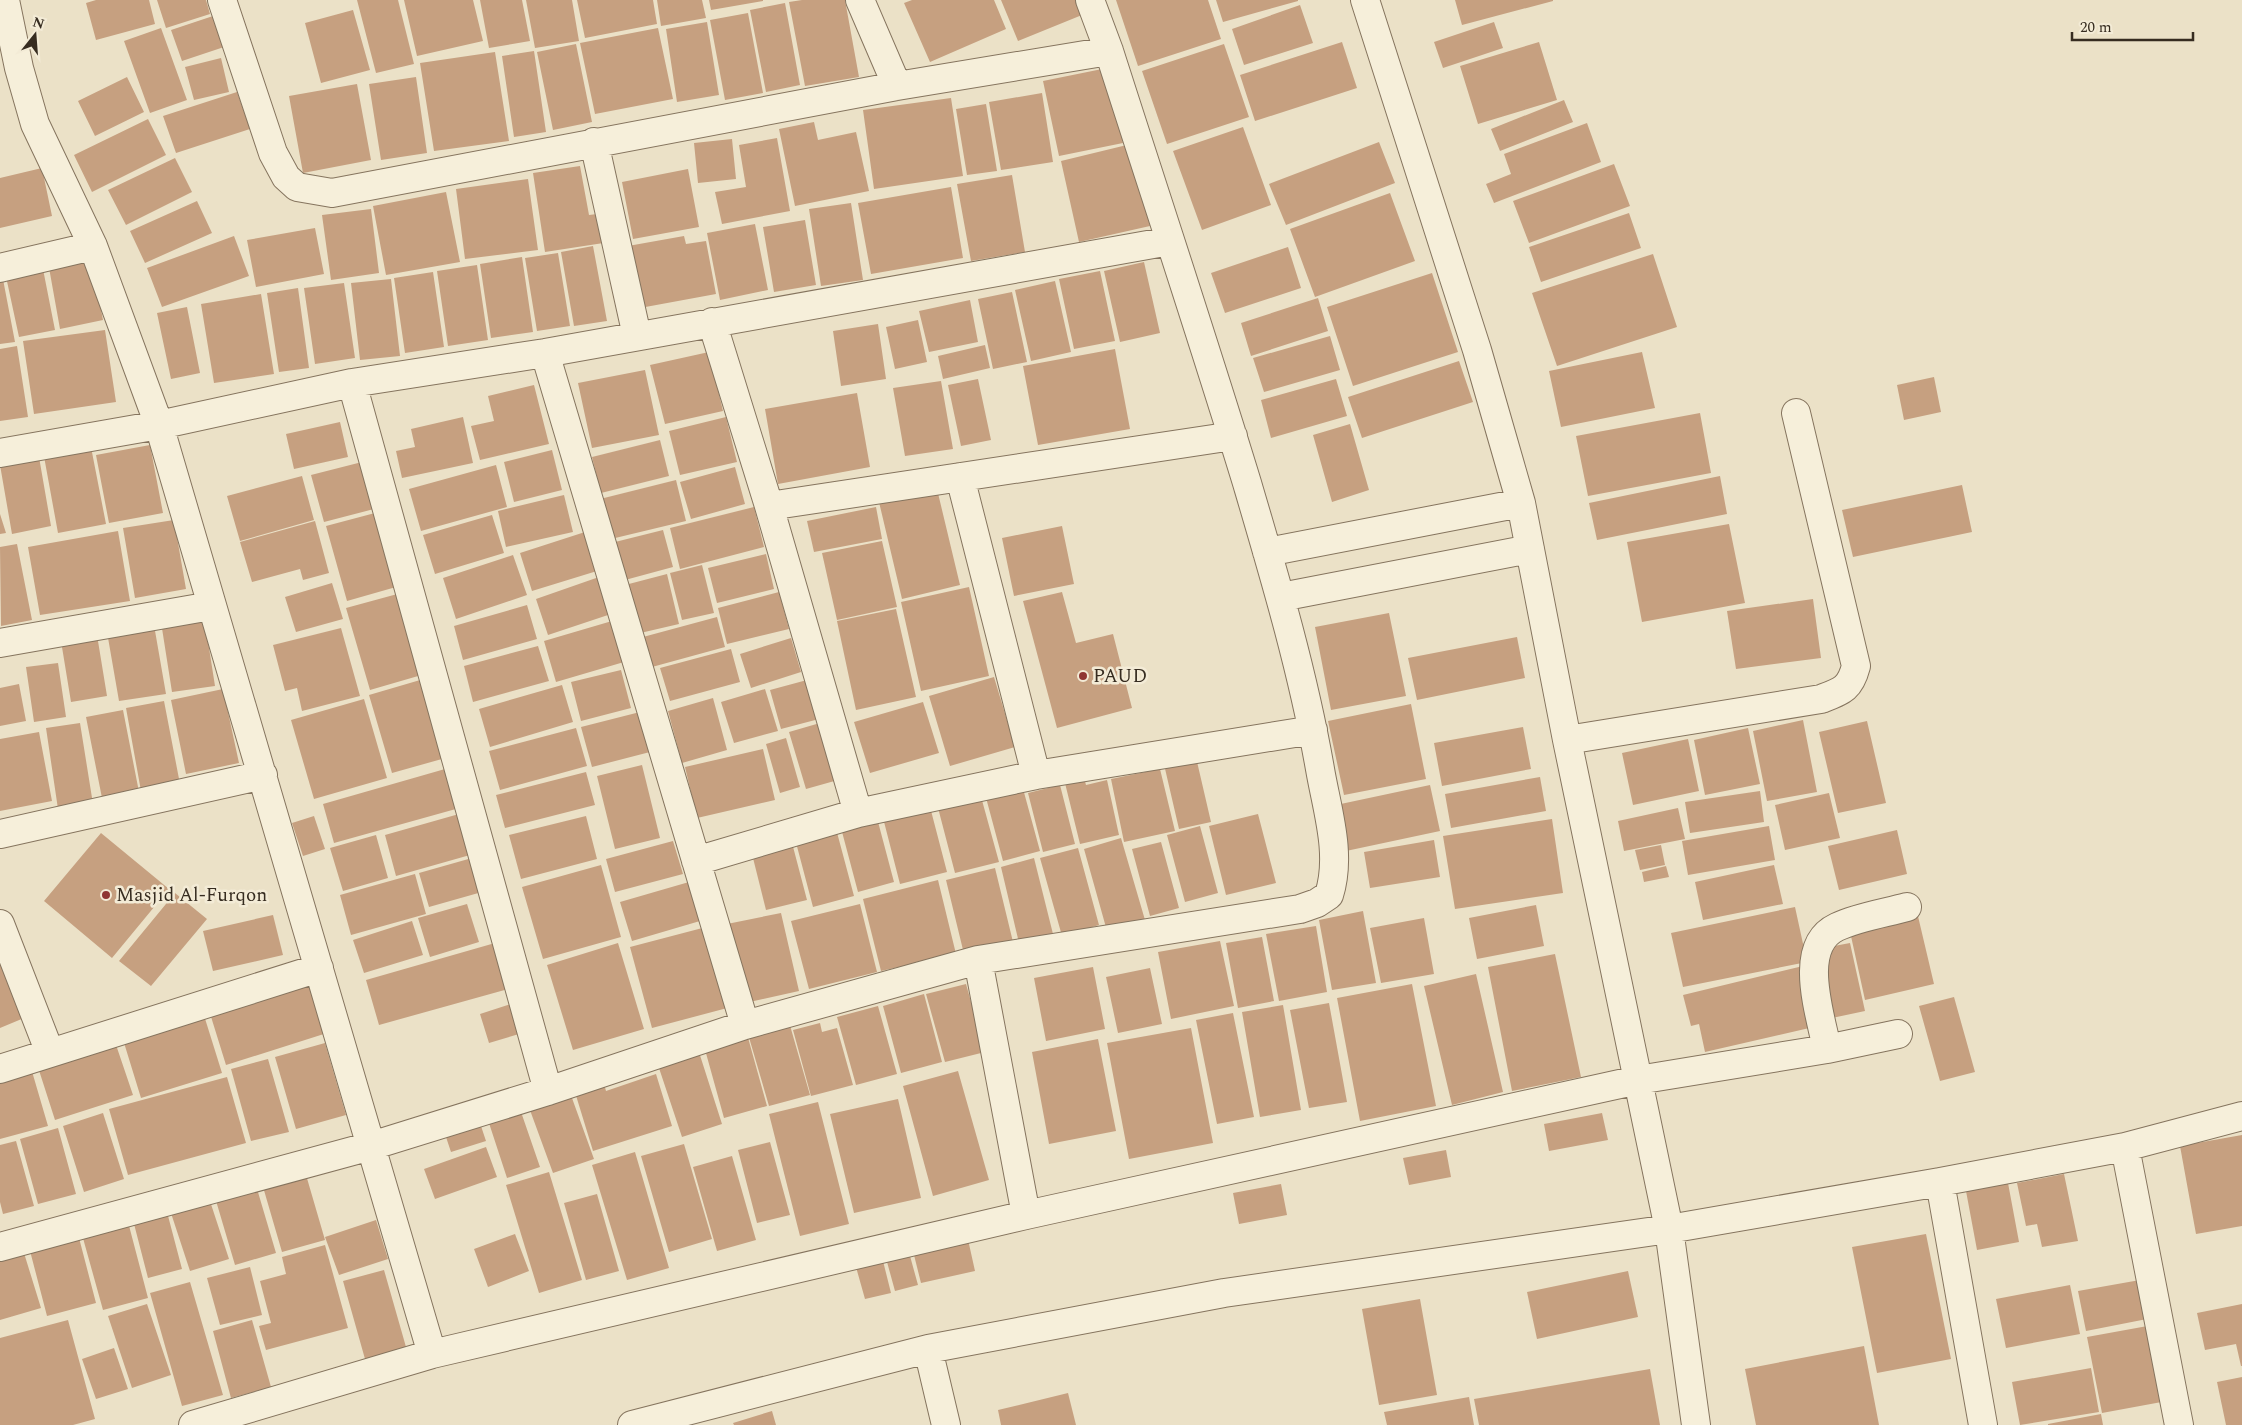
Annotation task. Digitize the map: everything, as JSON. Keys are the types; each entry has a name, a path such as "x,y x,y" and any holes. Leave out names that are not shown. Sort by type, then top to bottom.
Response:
{"street":[{"path":"5,0 9,69 92,246 159,425 432,1354"},
{"path":"860,0 897,86"},
{"path":"0,1247 371,1146 548,1091 745,1025 978,960 1300,909 1317,903 1329,895 1336,868 1313,730 1281,597 1170,241 1109,51 1090,0"},
{"path":"1365,0 1478,350 1521,503 1566,740 1669,1229 1696,1425"},
{"path":"230,1 273,152 286,177 297,186 332,193 897,86 1109,51"},
{"path":"594,142 637,336"},
{"path":"0,453 159,425 352,383 545,353 1170,241"},
{"path":"0,268 92,246"},
{"path":"712,322 769,506 858,813"},
{"path":"545,353 745,1025"},
{"path":"352,383 548,1091"},
{"path":"1566,740 1821,699 1841,691 1852,681 1856,666 1796,413"},
{"path":"769,506 1232,436"},
{"path":"960,477 1036,775"},
{"path":"1267,552 1521,503"},
{"path":"1281,597 1530,549"},
{"path":"0,643 211,606"},
{"path":"696,861 858,813 1036,775 1313,730"},
{"path":"0,834 263,776"},
{"path":"1827,1049 1813,974 1815,955 1821,939 1836,928 1907,907"},
{"path":"0,924 50,1053"},
{"path":"978,960 1026,1215"},
{"path":"0,1069 318,968"},
{"path":"193,1425 432,1354 1026,1215 1638,1080 1827,1049 1898,1034"},
{"path":"632,1425 928,1349 1224,1293 1669,1229 1940,1182 2125,1147 2242,1116"},
{"path":"2125,1147 2179,1425"},
{"path":"1940,1182 1983,1425"},
{"path":"928,1349 946,1425"}],"building":[{"path":"96,0 149,0 155,24 96,40 86,3"},
{"path":"157,0 206,0 210,14 166,28"},
{"path":"357,0 398,0 414,64 376,73"},
{"path":"404,0 473,0 483,41 417,56"},
{"path":"480,0 522,0 530,41 489,48"},
{"path":"526,0 572,0 579,41 535,48"},
{"path":"577,0 653,0 657,24 585,38"},
{"path":"657,0 702,0 706,18 661,26"},
{"path":"709,0 763,0 763,1 711,10"},
{"path":"802,0 845,0 859,77 805,86 789,2"},
{"path":"912,0 994,0 1006,29 930,62 904,3"},
{"path":"1001,0 1076,0 1082,15 1018,41"},
{"path":"1116,0 1208,0 1221,39 1138,66"},
{"path":"1216,0 1298,0 1298,1 1223,22"},
{"path":"1455,0 1553,0 1553,1 1462,25"},
{"path":"785,3 800,85 766,92 750,10"},
{"path":"1300,5 1313,43 1244,65 1232,29"},
{"path":"353,10 370,70 321,83 305,23"},
{"path":"748,13 763,93 725,100 710,20"},
{"path":"213,16 224,47 182,61 171,30"},
{"path":"707,22 719,95 677,102 666,29"},
{"path":"1494,22 1503,48 1443,68 1434,42"},
{"path":"161,28 187,100 150,113 124,41"},
{"path":"658,28 673,99 595,114 580,43"},
{"path":"1342,42 1357,88 1255,121 1240,75"},
{"path":"1539,42 1557,100 1478,124 1460,66"},
{"path":"576,44 592,122 553,130 537,52"},
{"path":"1224,44 1249,117 1167,144 1142,71"},
{"path":"534,51 546,132 514,137 502,56"},
{"path":"495,52 509,141 434,151 420,63"},
{"path":"221,58 229,92 194,100 185,67"},
{"path":"1107,68 1123,143 1059,156 1043,81"},
{"path":"127,77 144,112 95,136 78,101"},
{"path":"416,77 427,153 381,160 369,84"},
{"path":"357,84 371,160 303,173 289,96"},
{"path":"237,92 250,129 176,153 163,116"},
{"path":"1042,93 1053,162 1001,170 989,102"},
{"path":"951,98 963,176 874,189 863,110"},
{"path":"1564,100 1573,122 1500,151 1491,129"},
{"path":"986,104 997,171 967,175 956,109"},
{"path":"148,119 166,155 92,192 74,155"},
{"path":"814,122 818,140 856,132 869,191 795,206 779,129"},
{"path":"1587,123 1601,162 1494,203 1486,184 1511,174 1504,154"},
{"path":"1243,127 1271,205 1202,230 1173,151"},
{"path":"777,138 790,211 722,224 715,192 746,187 739,145"},
{"path":"732,139 736,179 698,183 694,143"},
{"path":"1379,142 1395,183 1286,225 1269,184"},
{"path":"1131,144 1150,226 1079,242 1061,161"},
{"path":"175,158 192,192 126,225 108,190"},
{"path":"1614,164 1630,206 1529,243 1513,201"},
{"path":"580,166 589,215 605,213 610,242 545,252 533,173"},
{"path":"42,168 52,216 0,228 0,178"},
{"path":"688,169 699,227 633,239 622,182"},
{"path":"1012,175 1025,252 971,261 957,184"},
{"path":"528,179 538,250 465,259 456,189"},
{"path":"951,187 963,258 871,274 858,203"},
{"path":"446,192 460,262 386,275 373,206"},
{"path":"1390,193 1415,261 1315,297 1290,229"},
{"path":"197,201 212,233 145,263 130,231"},
{"path":"851,203 863,280 821,286 809,209"},
{"path":"371,209 379,273 331,280 322,215"},
{"path":"1629,213 1641,248 1541,282 1529,247"},
{"path":"805,220 816,285 774,292 763,227"},
{"path":"755,224 768,290 720,300 707,233"},
{"path":"315,228 324,274 256,287 247,240"},
{"path":"234,236 249,276 162,307 147,268"},
{"path":"684,236 686,244 706,241 716,294 640,308 628,246"},
{"path":"593,246 607,321 574,326 561,252"},
{"path":"1288,247 1301,288 1225,313 1211,273"},
{"path":"558,253 570,326 537,331 525,258"},
{"path":"90,254 103,320 60,329 48,262"},
{"path":"1653,254 1677,327 1557,366 1532,293"},
{"path":"522,257 533,332 491,338 480,264"},
{"path":"1144,262 1160,333 1120,342 1104,271"},
{"path":"42,264 55,330 19,337 5,272"},
{"path":"477,265 488,340 448,346 437,271"},
{"path":"1100,271 1115,341 1074,349 1059,279"},
{"path":"433,272 444,347 405,353 394,278"},
{"path":"1432,273 1458,352 1353,386 1327,307"},
{"path":"0,274 2,274 15,342 0,344"},
{"path":"391,279 400,356 360,360 351,283"},
{"path":"1055,281 1071,352 1031,361 1015,290"},
{"path":"344,283 355,358 315,364 304,288"},
{"path":"298,288 309,368 279,372 267,293"},
{"path":"1012,292 1027,362 993,369 978,299"},
{"path":"261,294 274,374 214,383 201,304"},
{"path":"1318,298 1328,331 1251,356 1241,323"},
{"path":"970,300 978,342 929,352 919,311"},
{"path":"187,307 200,373 171,379 157,313"},
{"path":"918,320 927,362 895,369 886,327"},
{"path":"878,324 886,379 841,386 833,331"},
{"path":"105,330 116,402 34,414 23,341"},
{"path":"1330,336 1340,370 1264,392 1253,358"},
{"path":"985,345 990,368 943,379 938,356"},
{"path":"17,346 28,417 0,421 0,349"},
{"path":"1115,349 1130,429 1038,445 1023,366"},
{"path":"709,352 723,411 665,424 650,365"},
{"path":"1642,352 1655,408 1561,427 1549,371"},
{"path":"1459,361 1473,402 1362,438 1348,397"},
{"path":"645,370 659,435 592,448 578,383"},
{"path":"1934,377 1941,412 1904,420 1897,385"},
{"path":"978,379 991,440 961,446 948,385"},
{"path":"1336,379 1347,416 1271,438 1261,400"},
{"path":"941,381 953,449 905,456 893,388"},
{"path":"534,385 549,444 480,460 471,426 494,421 488,396"},
{"path":"857,393 870,467 778,484 765,409"},
{"path":"1700,413 1711,473 1588,496 1576,436"},
{"path":"463,417 473,463 402,478 396,451 415,447 411,429"},
{"path":"726,417 737,462 680,475 669,431"},
{"path":"340,422 348,457 294,469 286,434"},
{"path":"1350,424 1369,490 1332,502 1313,435"},
{"path":"660,440 669,476 601,493 592,457"},
{"path":"90,442 106,524 58,533 43,451"},
{"path":"150,445 163,513 109,523 96,455"},
{"path":"552,450 562,490 514,502 504,462"},
{"path":"39,457 51,526 12,534 0,465"},
{"path":"362,462 374,509 324,522 311,475"},
{"path":"496,465 507,507 421,531 409,489"},
{"path":"735,467 745,504 691,519 680,482"},
{"path":"302,476 314,520 240,541 227,496"},
{"path":"1720,476 1727,514 1597,540 1589,503"},
{"path":"676,480 686,521 611,539 600,499"},
{"path":"1962,485 1972,532 1853,557 1842,510"},
{"path":"937,489 960,585 902,599 879,502"},
{"path":"564,495 573,532 506,547 498,511"},
{"path":"754,507 764,547 680,569 670,528"},
{"path":"876,507 882,539 814,552 807,521"},
{"path":"375,513 396,587 347,601 326,526"},
{"path":"0,514 6,533 0,534"},
{"path":"492,515 504,553 435,574 423,535"},
{"path":"174,520 186,589 135,598 123,528"},
{"path":"315,521 329,573 303,580 300,569 252,582 240,542"},
{"path":"1729,524 1745,603 1642,622 1627,542"},
{"path":"1062,526 1074,584 1014,596 1002,538"},
{"path":"663,530 673,567 625,580 615,542"},
{"path":"118,531 130,601 40,615 28,547"},
{"path":"585,532 597,571 532,591 520,553"},
{"path":"882,541 897,607 837,620 822,553"},
{"path":"17,544 32,620 1,626 0,547"},
{"path":"766,554 774,589 717,603 708,568"},
{"path":"513,555 527,595 456,619 443,578"},
{"path":"702,565 714,613 682,620 670,573"},
{"path":"667,574 679,624 636,634 625,585"},
{"path":"599,577 611,614 548,635 536,599"},
{"path":"332,583 343,619 296,632 285,597"},
{"path":"969,587 989,676 921,691 901,602"},
{"path":"779,592 789,629 727,644 718,608"},
{"name":"PAUD","path":"1062,592 1076,643 1113,634 1132,708 1057,728 1023,601"},
{"path":"401,593 425,674 370,690 346,608"},
{"path":"1813,599 1821,658 1736,669 1727,611"},
{"path":"527,605 537,639 463,660 454,626"},
{"path":"896,609 916,697 856,710 837,621"},
{"path":"1389,613 1406,696 1331,710 1315,627"},
{"path":"204,616 215,686 172,692 161,622"},
{"path":"717,617 725,647 652,667 643,637"},
{"path":"612,621 624,662 556,682 544,641"},
{"path":"154,625 166,694 119,701 107,632"},
{"path":"341,628 360,696 302,711 297,688 285,691 273,645"},
{"path":"97,635 107,696 71,702 61,641"},
{"path":"1517,637 1525,678 1417,700 1408,658"},
{"path":"791,638 801,672 751,688 740,654"},
{"path":"538,646 549,681 473,702 464,666"},
{"path":"731,649 740,682 670,701 660,668"},
{"path":"58,663 66,717 34,722 26,667"},
{"path":"621,670 631,708 581,721 571,682"},
{"path":"994,677 1015,747 950,766 929,696"},
{"path":"427,678 449,757 392,773 369,695"},
{"path":"807,680 819,719 781,729 770,690"},
{"path":"19,684 26,721 0,726 0,688"},
{"path":"562,685 573,722 490,747 479,709"},
{"path":"223,689 239,763 186,774 171,700"},
{"path":"765,689 778,731 734,743 721,702"},
{"path":"713,698 727,750 682,763 668,711"},
{"path":"364,699 387,778 314,799 291,720"},
{"path":"164,701 180,784 141,791 126,708"},
{"path":"923,702 939,753 870,773 854,722"},
{"path":"1411,704 1426,779 1344,795 1328,721"},
{"path":"123,710 139,792 102,798 86,717"},
{"path":"640,712 650,752 592,767 581,727"},
{"path":"1803,720 1817,792 1767,801 1753,731"},
{"path":"1867,721 1886,803 1838,813 1819,732"},
{"path":"80,723 93,804 58,809 46,728"},
{"path":"820,723 838,780 806,789 789,732"},
{"path":"1523,727 1531,769 1442,786 1434,743"},
{"path":"576,728 587,766 500,790 489,751"},
{"path":"1748,728 1760,784 1705,795 1694,740"},
{"path":"39,732 52,801 0,811 0,739"},
{"path":"786,738 800,787 780,793 766,744"},
{"path":"1688,739 1699,791 1633,805 1622,753"},
{"path":"763,749 775,800 697,818 685,767"},
{"path":"1195,753 1211,822 1179,829 1163,760"},
{"path":"642,765 660,838 615,849 597,776"},
{"path":"452,767 463,807 334,843 323,804"},
{"path":"1160,769 1175,831 1124,842 1111,779"},
{"path":"586,772 595,805 505,828 496,795"},
{"path":"1083,774 1086,785 1107,780 1119,835 1080,844 1064,779"},
{"path":"1540,777 1546,811 1451,828 1445,794"},
{"path":"1022,785 1040,851 1003,861 985,794"},
{"path":"1060,785 1075,844 1043,852 1028,793"},
{"path":"1430,785 1440,831 1346,851 1336,805"},
{"path":"1760,791 1764,822 1690,833 1685,802"},
{"path":"980,793 999,862 955,873 937,804"},
{"path":"1829,793 1840,838 1785,850 1775,805"},
{"path":"929,803 947,872 900,884 882,814"},
{"path":"1678,808 1685,839 1624,851 1618,821"},
{"path":"466,812 477,853 396,876 385,835"},
{"path":"1258,814 1276,883 1226,895 1209,826"},
{"path":"314,816 325,849 303,856 292,823"},
{"path":"586,816 597,859 521,879 509,835"},
{"path":"877,818 894,882 858,892 841,828"},
{"path":"1552,819 1563,893 1455,909 1443,836"},
{"path":"835,825 854,896 813,907 794,835"},
{"path":"1200,826 1218,893 1185,902 1167,835"},
{"path":"1769,826 1775,860 1688,875 1682,841"},
{"path":"1897,830 1907,874 1839,890 1828,846"},
{"name":"Masjid Al-Furqon","path":"101,833 169,889 112,958 44,901"},
{"path":"376,835 388,878 343,891 330,848"},
{"path":"1121,838 1145,920 1107,931 1084,849"},
{"path":"791,839 807,900 766,910 751,850"},
{"path":"1434,840 1440,877 1370,888 1364,852"},
{"path":"673,841 683,874 615,892 606,859"},
{"path":"1161,842 1179,908 1150,916 1132,849"},
{"path":"1661,845 1665,865 1640,870 1635,850"},
{"path":"1078,848 1099,925 1062,936 1040,858"},
{"path":"479,856 489,890 429,907 419,873"},
{"path":"1034,858 1053,934 1019,943 1001,867"},
{"path":"601,865 621,937 543,959 522,887"},
{"path":"1774,865 1783,904 1703,920 1695,882"},
{"path":"1666,866 1669,877 1644,882 1642,872"},
{"path":"995,868 1013,942 964,954 946,880"},
{"path":"415,874 426,914 351,935 340,895"},
{"path":"938,880 956,954 881,971 863,899"},
{"path":"689,882 700,921 632,941 620,902"},
{"path":"175,893 207,919 151,986 119,961"},
{"path":"467,904 479,942 430,957 418,918"},
{"path":"860,904 877,972 809,989 791,921"},
{"path":"1536,905 1544,946 1477,959 1469,918"},
{"path":"1795,907 1807,962 1683,987 1671,933"},
{"path":"1363,911 1376,983 1332,990 1319,920"},
{"path":"1917,912 1934,984 1865,1000 1849,927"},
{"path":"781,913 799,991 745,1003 727,924"},
{"path":"273,915 283,955 213,971 203,931"},
{"path":"1424,918 1434,974 1381,983 1370,928"},
{"path":"412,921 423,955 364,973 353,940"},
{"path":"710,926 731,1007 652,1028 630,947"},
{"path":"1316,926 1327,992 1279,1001 1266,934"},
{"path":"1262,937 1274,1001 1238,1008 1226,943"},
{"path":"502,941 515,987 379,1025 366,980"},
{"path":"1220,941 1234,1006 1171,1019 1158,952"},
{"path":"618,943 644,1029 573,1050 547,965"},
{"path":"1850,943 1865,1011 1832,1018 1818,949"},
{"path":"1555,954 1581,1077 1512,1091 1488,967"},
{"path":"0,962 24,1018 0,1028"},
{"path":"1803,966 1818,1026 1705,1052 1699,1024 1691,1026 1683,995"},
{"path":"1093,967 1105,1029 1046,1041 1034,978"},
{"path":"1150,968 1162,1024 1118,1033 1106,977"},
{"path":"1476,974 1503,1092 1452,1105 1424,986"},
{"path":"308,976 327,1033 226,1065 208,1007"},
{"path":"966,984 985,1052 945,1062 926,994"},
{"path":"1412,984 1436,1106 1360,1121 1337,998"},
{"path":"924,994 942,1062 901,1073 883,1006"},
{"path":"1954,997 1975,1072 1940,1081 1919,1006"},
{"path":"520,1001 529,1031 489,1043 480,1014"},
{"path":"1329,1003 1347,1102 1309,1108 1290,1010"},
{"path":"1283,1005 1301,1110 1260,1117 1242,1012"},
{"path":"878,1006 897,1074 856,1085 837,1017"},
{"path":"202,1009 222,1073 141,1098 121,1033"},
{"path":"1233,1013 1254,1117 1217,1124 1196,1020"},
{"path":"789,1022 810,1095 769,1106 748,1034"},
{"path":"820,1023 822,1032 837,1028 853,1085 811,1096 793,1030"},
{"path":"1191,1028 1213,1143 1129,1159 1107,1043"},
{"path":"747,1034 767,1106 724,1118 704,1046"},
{"path":"113,1036 133,1095 55,1120 36,1061"},
{"path":"1098,1039 1116,1131 1049,1144 1032,1052"},
{"path":"325,1043 346,1115 296,1129 275,1057"},
{"path":"698,1049 722,1124 682,1137 657,1062"},
{"path":"268,1059 289,1132 251,1141 231,1069"},
{"path":"31,1068 48,1126 0,1139 0,1077"},
{"path":"958,1071 989,1180 933,1196 903,1086"},
{"path":"656,1074 672,1126 593,1151 574,1089 603,1080 606,1091"},
{"path":"227,1077 246,1143 128,1175 109,1109"},
{"path":"568,1087 594,1159 553,1173 527,1102"},
{"path":"898,1099 921,1198 854,1213 830,1114"},
{"path":"818,1102 849,1224 800,1236 769,1114"},
{"path":"520,1109 540,1167 507,1178 488,1120"},
{"path":"103,1113 124,1179 84,1192 63,1126"},
{"path":"1602,1113 1608,1140 1549,1151 1544,1124"},
{"path":"478,1117 486,1141 451,1152 443,1128"},
{"path":"58,1128 76,1194 38,1204 20,1139"},
{"path":"2242,1135 2242,1226 2196,1234 2180,1146"},
{"path":"16,1141 34,1206 3,1214 0,1202 0,1145"},
{"path":"770,1142 790,1215 757,1223 738,1150"},
{"path":"684,1144 712,1239 669,1252 641,1156"},
{"path":"486,1147 497,1177 435,1199 424,1169"},
{"path":"1446,1150 1451,1177 1409,1185 1403,1158"},
{"path":"635,1152 669,1268 627,1280 592,1165"},
{"path":"732,1156 756,1240 717,1251 693,1167"},
{"path":"304,1168 325,1240 282,1252 261,1180"},
{"path":"549,1172 582,1280 539,1293 506,1185"},
{"path":"2064,1174 2078,1241 2042,1247 2037,1224 2026,1226 2017,1183"},
{"path":"255,1182 276,1253 235,1265 214,1194"},
{"path":"2008,1183 2019,1242 1977,1250 1966,1191"},
{"path":"1281,1184 1287,1215 1239,1224 1233,1193"},
{"path":"597,1194 619,1271 586,1280 564,1203"},
{"path":"208,1195 229,1259 190,1271 169,1207"},
{"path":"167,1212 182,1269 148,1278 133,1220"},
{"path":"127,1218 148,1298 103,1310 81,1231"},
{"path":"376,1220 388,1259 339,1275 325,1237"},
{"path":"78,1234 96,1303 47,1316 29,1247"},
{"path":"515,1234 529,1271 488,1287 474,1249"},
{"path":"1926,1234 1951,1359 1877,1373 1852,1247"},
{"path":"967,1235 975,1271 921,1283 912,1247"},
{"path":"325,1245 348,1328 266,1350 259,1326 271,1323 260,1281 286,1274 282,1257"},
{"path":"907,1245 918,1285 895,1291 884,1251"},
{"path":"24,1253 41,1308 0,1320 0,1261"},
{"path":"881,1253 891,1293 865,1299 854,1260"},
{"path":"250,1267 262,1315 220,1325 207,1278"},
{"path":"384,1270 406,1347 365,1359 343,1281"},
{"path":"1628,1271 1638,1317 1537,1339 1527,1292"},
{"path":"2140,1280 2147,1319 2086,1331 2078,1291"},
{"path":"190,1282 223,1395 182,1406 150,1293"},
{"path":"2070,1285 2080,1334 2006,1348 1996,1299"},
{"path":"1420,1299 1437,1395 1379,1405 1362,1309"},
{"path":"147,1304 171,1375 132,1388 108,1316"},
{"path":"2242,1304 2241,1366 2236,1344 2205,1350 2197,1313"},
{"path":"68,1320 95,1419 73,1425 0,1425 0,1338"},
{"path":"252,1320 271,1387 231,1398 213,1331"},
{"path":"2153,1325 2167,1401 2102,1413 2087,1337"},
{"path":"1864,1346 1879,1425 1756,1425 1745,1369"},
{"path":"114,1348 128,1389 96,1399 82,1359"},
{"path":"2091,1368 2099,1412 2020,1425 2012,1382"},
{"path":"1650,1369 1660,1425 1479,1425 1474,1399"},
{"path":"2242,1377 2242,1425 2226,1425 2217,1382"},
{"path":"1068,1393 1076,1425 1001,1425 998,1410"},
{"path":"1469,1397 1474,1425 1387,1425 1384,1412"},
{"path":"772,1411 776,1425 734,1425 733,1423"},
{"path":"2101,1414 2103,1425 2048,1425 2048,1424"}],"place":[{"name":"PAUD","path":"1083,676"},
{"name":"Masjid Al-Furqon","path":"106,895"}]}
